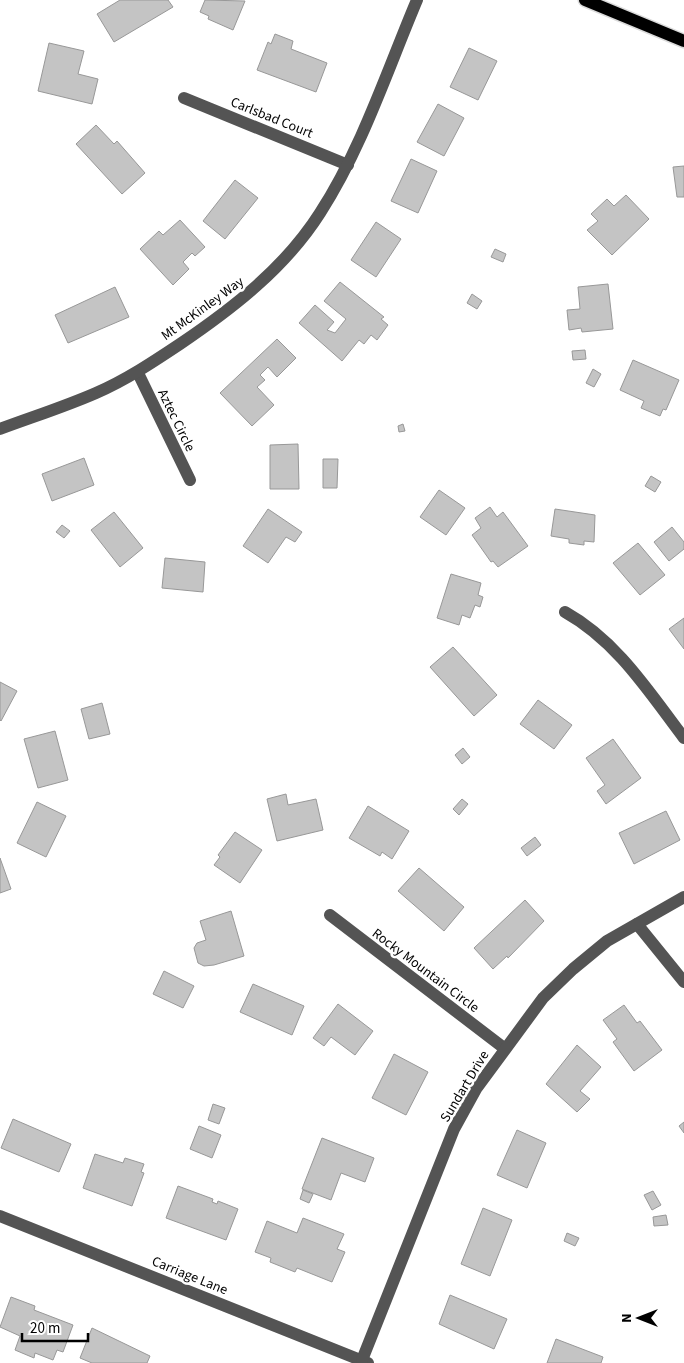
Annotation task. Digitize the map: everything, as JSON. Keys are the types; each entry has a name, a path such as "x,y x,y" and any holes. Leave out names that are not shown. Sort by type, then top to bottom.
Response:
{"main road":[{"path":"585,0 684,41"}],"street":[{"name":"Mt McKinley Way","path":"0,429 96,393 138,372 223,315 256,287 288,254 319,214 348,164 417,0"},
{"name":"Carlsbad Court","path":"184,98 348,164"},
{"name":"Aztec Circle","path":"138,372 190,480"},
{"path":"565,612 578,619 611,645 684,738"},
{"name":"Sundart Drive","path":"365,1362 454,1129 476,1089 504,1048 543,998 572,969 607,941 684,897"},
{"name":"Rocky Mountain Circle","path":"330,915 504,1048"},
{"path":"637,924 684,982"},
{"name":"Carriage Lane","path":"0,1216 365,1362"}],"building":[{"path":"120,0 168,0 173,7 114,42 97,14"},
{"path":"205,0 245,1 233,30 208,19 209,16 200,12"},
{"path":"275,34 293,41 291,49 327,63 316,92 257,70 268,42 271,44"},
{"path":"49,43 84,51 78,74 98,79 92,104 38,91"},
{"path":"469,48 497,61 478,100 450,87"},
{"path":"438,104 464,118 444,156 417,142"},
{"path":"96,125 114,144 117,141 145,173 122,194 76,144"},
{"path":"411,159 437,171 418,213 391,201"},
{"path":"684,166 684,197 677,197 673,167"},
{"path":"235,180 258,198 225,239 203,221"},
{"path":"626,195 649,219 612,255 587,230 598,221 591,214 607,199 614,206"},
{"path":"180,220 205,247 195,256 192,253 183,262 189,269 173,285 140,249 159,231 163,235"},
{"path":"376,222 401,239 376,277 351,260"},
{"path":"495,249 506,254 503,262 491,257"},
{"path":"340,282 384,317 381,319 388,325 377,340 371,335 364,344 359,340 342,361 299,323 315,305 334,322 327,330 335,333 346,319 324,301"},
{"path":"608,284 613,329 582,332 581,328 569,330 567,310 580,309 578,287"},
{"path":"115,287 129,317 68,343 55,315"},
{"path":"472,294 482,301 477,309 467,303"},
{"path":"277,339 296,358 277,377 268,367 260,375 265,380 257,387 274,405 252,426 220,393"},
{"path":"585,350 586,359 573,360 572,351"},
{"path":"633,360 679,380 666,410 663,409 660,416 641,408 644,401 620,390"},
{"path":"593,369 601,374 594,387 586,383"},
{"path":"403,424 405,431 399,432 398,426"},
{"path":"298,444 299,489 270,489 270,445"},
{"path":"84,458 94,485 52,501 42,474"},
{"path":"323,459 338,459 337,488 323,488"},
{"path":"651,476 661,482 655,492 645,486"},
{"path":"439,490 465,508 446,535 420,517"},
{"path":"490,507 497,517 503,512 528,546 498,567 493,561 491,562 472,535 481,528 475,518"},
{"path":"268,509 302,532 295,542 286,537 268,563 243,546"},
{"path":"555,509 595,515 594,542 584,541 584,545 569,543 569,539 551,536"},
{"path":"114,512 143,548 120,567 91,530"},
{"path":"62,525 70,531 64,538 56,532"},
{"path":"672,527 684,542 684,549 669,561 654,542"},
{"path":"638,543 665,575 640,595 613,563"},
{"path":"165,558 205,562 203,592 162,588"},
{"path":"451,574 481,583 478,595 483,597 480,607 475,605 470,618 462,615 459,625 437,618"},
{"path":"684,618 684,649 669,629"},
{"path":"453,647 497,695 474,716 430,667"},
{"path":"0,682 17,691 1,721 0,720"},
{"path":"538,700 572,725 554,749 520,724"},
{"path":"102,703 110,734 89,739 81,709"},
{"path":"55,731 68,780 38,788 24,739"},
{"path":"613,739 641,778 606,804 597,791 605,785 586,758"},
{"path":"463,748 470,757 462,764 455,755"},
{"path":"286,794 288,805 316,799 323,830 277,841 267,799"},
{"path":"462,799 468,804 459,815 453,809"},
{"path":"37,802 66,816 46,857 17,843"},
{"path":"368,806 409,831 392,859 382,852 380,856 349,838"},
{"path":"666,811 680,840 634,864 619,833"},
{"path":"235,832 262,850 240,883 214,865 220,857 218,855"},
{"path":"535,837 541,845 527,856 521,848"},
{"path":"0,858 11,889 0,893"},
{"path":"419,868 464,907 444,931 398,891"},
{"path":"525,900 544,921 508,958 507,956 493,969 474,948"},
{"path":"231,911 244,956 214,965 204,966 198,963 194,948 197,943 206,940 200,921"},
{"path":"164,971 194,986 183,1008 153,994"},
{"path":"253,984 304,1006 292,1035 240,1012"},
{"path":"338,1004 373,1031 355,1055 331,1037 324,1046 313,1038"},
{"path":"624,1005 637,1023 640,1021 662,1050 634,1071 613,1042 617,1039 603,1020"},
{"path":"577,1045 601,1067 580,1091 590,1099 577,1112 546,1084"},
{"path":"394,1054 428,1072 406,1115 372,1098"},
{"path":"213,1104 225,1108 219,1124 208,1120"},
{"path":"13,1119 71,1144 59,1172 1,1148"},
{"path":"684,1122 684,1133 679,1126"},
{"path":"199,1126 221,1135 212,1158 190,1149"},
{"path":"517,1130 546,1143 527,1188 497,1175"},
{"path":"322,1138 374,1158 365,1182 341,1173 331,1200 302,1189"},
{"path":"95,1154 123,1163 125,1158 144,1164 141,1172 144,1173 132,1206 83,1188"},
{"path":"178,1186 213,1199 212,1202 217,1204 218,1201 238,1209 226,1240 166,1218"},
{"path":"303,1190 313,1194 309,1203 300,1199"},
{"path":"653,1191 661,1205 652,1210 644,1195"},
{"path":"483,1208 512,1220 490,1276 461,1264"},
{"path":"666,1215 668,1225 654,1226 653,1217"},
{"path":"303,1218 344,1234 337,1249 345,1252 332,1282 297,1268 295,1272 270,1262 271,1258 255,1252 267,1221 297,1233"},
{"path":"567,1233 579,1238 575,1246 564,1241"},
{"path":"450,1295 507,1319 494,1349 439,1324"},
{"path":"11,1297 35,1306 34,1310 73,1325 63,1352 57,1350 53,1360 35,1353 34,1358 15,1350 20,1336 0,1327"},
{"path":"92,1328 150,1356 147,1363 92,1363 80,1358"},
{"path":"556,1339 603,1357 601,1363 547,1363"}]}
